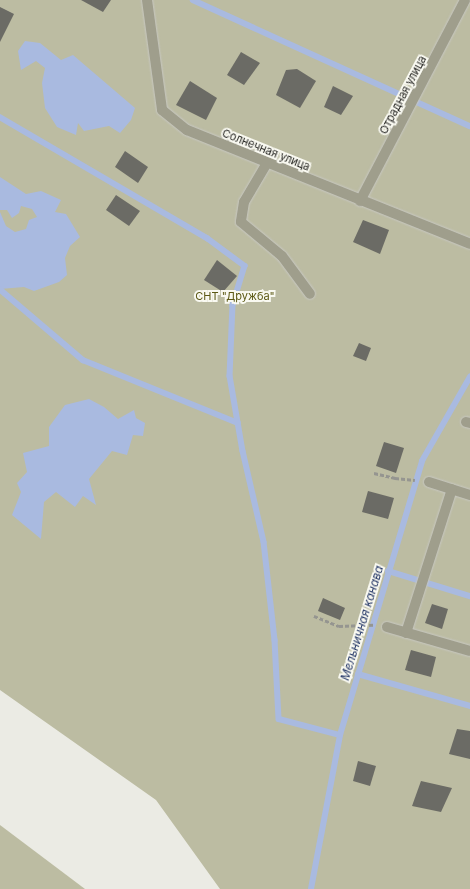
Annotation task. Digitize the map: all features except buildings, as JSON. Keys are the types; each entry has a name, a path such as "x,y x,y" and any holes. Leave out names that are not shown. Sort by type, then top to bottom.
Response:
{"lane":[{"name":"Солнечная улица","path":"147,0 162,110 187,130 360,201 470,244"},
{"name":"Отрадная улица","path":"360,201 465,0"},
{"path":"267,163 244,202 241,222 282,256 310,294"},
{"path":"429,482 470,495"},
{"path":"406,633 452,489"},
{"path":"387,627 470,651"}],"path":[{"path":"374,473 394,478 429,482"},
{"path":"314,616 339,626 364,624 387,627"}],"green space":[{"name":"СНТ \"Дружба\"","path":"0,0 470,0 470,889 220,889 156,800 0,690"},
{"path":"0,825 85,889 0,889"}],"water":[{"path":"25,41 40,43 61,60 73,55 135,108 131,120 120,133 109,126 84,131 78,123 76,135 57,127 45,108 42,83 45,68 36,61 21,70 18,51"},
{"path":"0,177 26,194 41,191 61,200 55,212 66,214 80,237 70,246 65,258 67,275 59,282 34,291 24,287 0,289 0,212 6,226 15,232 26,229 29,220 37,217 32,209 21,206 19,213 12,218 7,210 0,210"},
{"path":"89,399 104,407 118,419 134,410 136,418 145,423 143,436 133,435 127,455 112,451 89,479 96,505 83,496 75,507 56,492 44,502 41,539 12,515 21,492 17,483 27,472 23,453 49,446 49,427 65,405"}],"waterway":[{"path":"193,0 470,126"},
{"path":"0,117 207,238 245,266 233,305 230,376 243,451 264,542 275,640 279,719 340,735"},
{"path":"1,290 83,360 238,423"},
{"name":"Мельничная канава","path":"311,889 340,735 422,461 470,377"},
{"path":"388,571 470,596"},
{"path":"358,674 470,706"}]}
